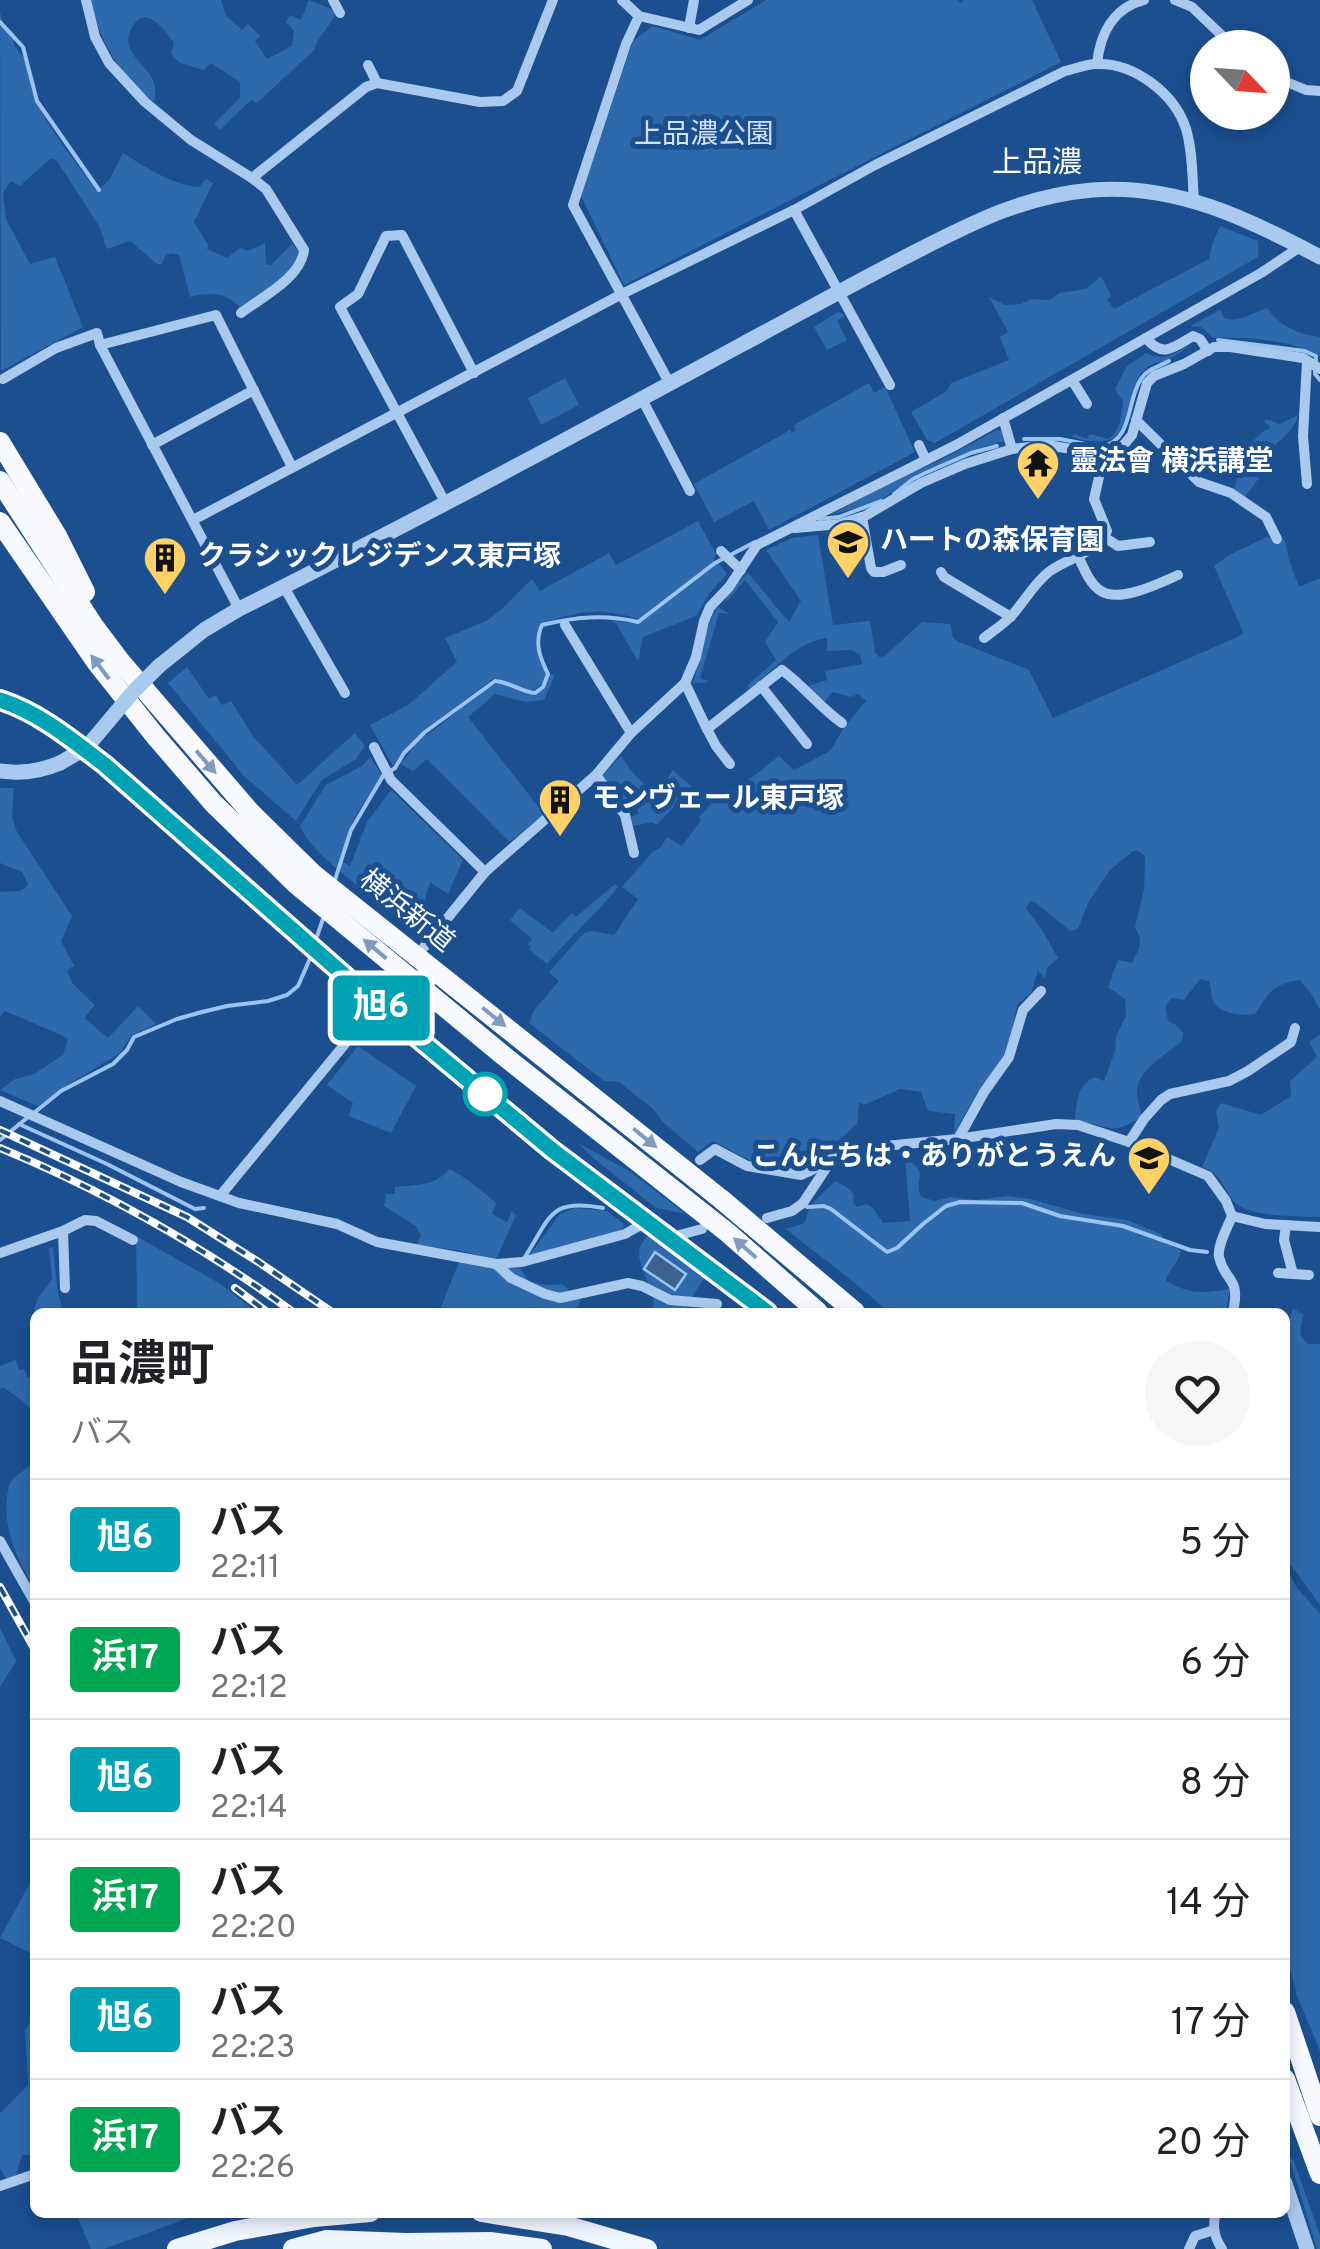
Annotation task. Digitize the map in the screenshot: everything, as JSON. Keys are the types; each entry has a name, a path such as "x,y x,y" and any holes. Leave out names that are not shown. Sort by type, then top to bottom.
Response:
{"highway":[{"path":"0,442 56,536 120,661"},
{"name":"横浜新道","path":"0,482 120,661 251,813 312,873 720,1199 849,1308"},
{"name":"横浜新道","path":"0,522 97,664 156,737 213,803 296,884 504,1056 728,1233 813,1308"},
{"path":"1290,2021 1320,2090"},
{"path":"1290,2025 1320,2116"},
{"path":"1290,2093 1320,2174"}],"main road":[{"path":"177,2249 236,2231 308,2218"},
{"path":"518,2218 568,2226 639,2246"},
{"path":"293,2249 327,2240 490,2242 542,2249"}],"street":[{"path":"86,0 95,38 109,62 144,102 190,140 266,189 304,250 302,262 291,274 241,312"},
{"path":"333,0 340,13"},
{"path":"252,178 366,87 377,83 480,102 503,102 517,91 552,0"},
{"path":"622,0 639,16 699,30 748,0"},
{"path":"689,28 694,0"},
{"path":"1096,64 1106,28 1121,11 1144,0"},
{"path":"1176,0 1192,7 1217,30"},
{"path":"639,16 626,44 573,205 670,384"},
{"path":"192,520 622,294 1065,71 1096,64 1129,71 1172,103 1182,117 1190,147 1194,200"},
{"path":"368,65 377,83"},
{"path":"1290,83 1320,91"},
{"path":"0,770 17,774 60,763 86,748 159,666 204,630 239,609 984,217 1063,194 1133,189 1194,200 1226,211 1320,258"},
{"path":"794,210 890,385"},
{"path":"444,502 340,307 358,294 386,236 402,235 474,372"},
{"path":"424,947 484,872 596,776 631,733 685,682 710,607 757,546 1003,418 1300,247"},
{"path":"100,345 216,315 292,467"},
{"path":"3,379 56,348 97,333 239,609"},
{"path":"1146,338 1158,349 1167,350 1193,336 1208,351"},
{"path":"790,528 840,524 862,517 921,482 1012,448 1046,445 1108,455 1132,435 1147,383 1214,347 1303,358 1313,365 1303,436 1307,484"},
{"path":"1072,380 1086,404"},
{"path":"152,445 254,390"},
{"path":"642,398 690,491"},
{"path":"1003,418 1012,448"},
{"path":"1136,420 1199,482 1231,492 1266,517 1277,538"},
{"path":"918,445 926,460"},
{"path":"984,638 1012,617 1034,586 1051,571 1101,542 1107,531 1094,499 1104,454"},
{"path":"862,517 870,568 883,572 901,564"},
{"path":"1104,537 1118,546 1150,542"},
{"path":"720,551 740,570"},
{"path":"1079,558 1088,577 1102,591 1114,595 1148,588 1178,575"},
{"path":"941,572 1012,617"},
{"path":"284,587 345,692"},
{"path":"565,625 631,733"},
{"path":"707,728 782,670 814,702 842,722"},
{"path":"685,682 716,746 730,764"},
{"path":"761,686 807,744"},
{"path":"0,700 63,732 105,765 378,1005 552,1150 762,1308"},
{"path":"374,747 391,780 484,872"},
{"path":"596,776 625,814 634,853"},
{"path":"220,1196 396,983"},
{"path":"958,1139 1009,1057 1024,1010 1041,991"},
{"path":"1129,1142 1161,1100 1248,1072 1291,1042 1295,1028"},
{"path":"0,1101 181,1182 239,1203 337,1224 377,1242 496,1264 522,1262 625,1234 646,1222"},
{"path":"700,1160 715,1149 748,1166 801,1175 844,1150 1056,1124 1078,1125 1208,1176 1232,1216 1218,1251 1236,1288 1234,1308"},
{"path":"767,1218 792,1211 803,1203 836,1152"},
{"path":"1232,1216 1265,1224 1320,1227"},
{"path":"0,1253 85,1220 96,1221 133,1240"},
{"path":"1286,1225 1284,1240 1293,1274"},
{"path":"668,1238 702,1229"},
{"path":"64,1230 65,1288"},
{"path":"496,1264 511,1278 560,1298 628,1283 670,1300 717,1304"},
{"path":"1278,1272 1310,1275"},
{"path":"0,1541 30,1595"},
{"path":"0,2186 30,2176"},
{"path":"1290,2199 1306,2249"},
{"path":"1215,2218 1214,2230 1222,2249"},
{"path":"1189,2249 1196,2236 1214,2230"}],"green space":[{"path":"90,0 221,0 226,16 242,30 248,24 260,36 255,41 267,59 292,46 294,31 286,22 290,15 301,20 309,0 336,11 314,50 257,103 251,100 220,130 214,124 240,98 240,82 211,63 204,70 180,63 171,54 174,42 165,31 154,20 142,18 136,21 128,39 153,80 154,102 113,57"},
{"name":"上品濃公園","path":"766,0 1032,0 1061,62 624,285 581,196 633,41 653,26 700,40"},
{"path":"0,13 4,24 14,33 14,46 26,65 41,110 97,191 110,179 123,153 180,183 199,187 206,179 213,183 194,222 207,249 227,258 240,248 248,251 265,243 266,264 271,265 292,244 298,251 290,269 240,307 217,294 190,297 179,255 171,253 162,264 157,264 130,241 107,249 99,226 57,161 51,158 20,186 11,181 3,193 6,219 30,264 55,257 83,327 1,371"},
{"path":"1220,226 1258,241 1258,257 935,443 927,440 911,412 947,391 951,383 1009,360 1000,337 1008,332 989,297 1005,305 1031,299 1050,300 1059,293 1086,289 1101,276 1114,309 1209,259"},
{"path":"1267,308 1290,328 1320,337 1320,356 1284,343 1213,338 1201,327 1190,326 1220,310 1224,318 1232,320"},
{"path":"838,312 845,315 837,321 847,340 827,350 814,327"},
{"path":"1189,345 1141,373 1122,428 1110,440 1072,437 1112,436 1120,423 1123,401 1115,390 1126,367 1146,353 1164,357"},
{"path":"565,378 579,405 541,425 528,398"},
{"path":"869,383 874,393 885,387 915,452 769,530 754,501 714,522 694,484 790,430 792,433 796,430 794,425"},
{"path":"1298,415 1291,430 1251,471 1259,478 1245,497 1234,489 1240,469 1228,464 1268,430 1266,419 1280,424"},
{"path":"997,430 1004,432 1005,441 919,473 881,500 829,516 904,475"},
{"path":"698,521 716,554 713,563 638,619 589,612 541,624 536,643 546,674 542,683 530,690 493,679 424,730 393,766 370,725 408,705 457,662 445,638 488,620 532,579 540,591 609,553 616,565"},
{"path":"818,535 833,625 870,621 879,657 885,656 922,622 950,624 953,638 959,642 1029,670 1053,718 1244,634 1214,566 1267,537 1285,540 1299,587 1320,578 1320,1010 1300,980 1273,990 1255,1014 1230,1013 1218,1008 1209,981 1200,979 1184,1000 1172,998 1166,1006 1169,1022 1183,1032 1182,1041 1142,1076 1137,1091 1142,1116 1115,1128 1075,1121 1078,1096 1084,1085 1094,1077 1104,1081 1116,1036 1126,1016 1125,999 1108,987 1118,960 1132,963 1139,949 1140,937 1135,927 1144,889 1145,856 1133,851 1110,870 1089,901 1078,929 1070,931 1036,903 1031,901 1026,908 1058,958 1047,968 1045,979 1038,970 1031,993 1017,1005 1005,1055 976,1094 954,1135 955,1114 928,1111 921,1092 900,1089 864,1105 859,1102 857,1124 808,1167 795,1169 753,1162 713,1141 698,1152 619,1082 604,1081 529,1023 534,1010 559,981 549,972 584,933 614,935 638,899 622,887 667,837 682,846 701,820 699,817 720,794 746,782 779,756 794,770 830,751 866,701 858,694 851,697 833,692 823,703 808,686 827,680 825,671 862,664 860,654 852,650 827,651 827,638 796,651 750,689 747,686 776,660 765,642 778,622 745,580 727,601 724,598 748,573 789,622 801,601 766,550 792,538"},
{"path":"718,563 727,574 696,616 643,637 638,661 616,623 610,621 638,623"},
{"path":"717,607 730,614 719,613 700,678 709,682 693,683 706,634"},
{"path":"187,667 209,699 216,695 222,705 231,701 253,736 297,785 355,733 365,746 356,759 322,780 296,821 244,776 168,683"},
{"path":"549,674 555,675 544,700 525,702 495,694 468,717 544,814 509,842 427,759 413,771 401,764 418,741 487,687 500,683 534,695 542,690"},
{"path":"621,756 637,777 659,791 673,770 691,786 683,789 672,809 656,825 653,822 633,826 631,817 639,814 635,806 626,807 601,777"},
{"path":"370,757 382,775 353,820 340,860 350,866 367,822 391,790 463,860 448,894 430,882 421,912 426,931 418,940 325,859 300,826 326,785 362,766"},
{"path":"0,788 14,788 12,817 17,832 72,916 61,941 74,966 67,971 73,984 95,1005 84,1018 108,1038 138,1006 156,1024 131,1036 120,1053 38,1106 0,1090 63,1055 68,1038 5,1011 0,1016 0,892 19,891 28,884 22,872 0,863"},
{"path":"615,884 618,887 610,897 547,964 529,949 532,939 510,920 520,908 553,933 572,913 576,917"},
{"path":"1320,1034 1320,1217 1247,1210 1234,1202 1216,1175 1202,1167 1219,1128 1216,1111 1221,1103 1261,1115 1291,1096 1290,1081 1317,1057 1309,1042"},
{"path":"358,1046 416,1086 391,1133 349,1116 353,1103 327,1085"},
{"path":"578,1143 629,1171 686,1214 656,1208"},
{"path":"905,1158 920,1172 921,1197 935,1201 950,1197 1031,1199 1083,1214 1127,1220 1163,1235 1161,1242 1181,1250 1166,1281 1197,1292 1230,1289 1227,1308 883,1308 786,1229 805,1223 813,1203 835,1181 850,1189 857,1207 867,1204 883,1223 910,1221"},
{"path":"449,1169 496,1203 492,1214 507,1222 512,1211 516,1215 496,1260 417,1245 421,1235 416,1226 384,1206 386,1194 395,1194 395,1187 431,1182"},
{"path":"575,1208 607,1211 624,1227 528,1257 560,1214"},
{"path":"649,1235 705,1277 685,1308 653,1308 653,1296 639,1257"},
{"path":"136,1236 219,1283 250,1307 250,1308 137,1308"},
{"path":"53,1247 62,1307 35,1308 52,1280 49,1248"},
{"path":"459,1262 521,1269 529,1282 562,1284 581,1301 576,1308 441,1308"},
{"path":"1293,1309 1303,1314 1300,1334 1307,1344 1320,1344 1320,1605 1290,1564"},
{"path":"16,1360 19,1370 24,1369 30,1377 30,1409 2,1387 0,1390 0,1366"},
{"path":"30,1466 29,1579 17,1556 7,1520 7,1495 10,1483"},
{"path":"1290,1575 1320,1614 1320,2051 1290,1969"},
{"path":"0,1628 16,1661 0,1687"},
{"path":"30,1883 30,1953 0,1938"},
{"path":"30,2022 30,2155 22,2155 16,2175 7,2179 0,2169 0,2113 28,2085 25,2030"},
{"path":"1290,2158 1320,2236 1317,2249 1290,2160"},
{"path":"78,2218 188,2218 104,2249 91,2249"}],"shaded area":[{"path":"655,1252 686,1274 675,1290 644,1269"}],"waterway":[{"path":"0,22 23,47 37,101 99,190"},
{"path":"1218,340 1305,351 1316,356 1315,374 1320,380"},
{"path":"1024,439 1060,439 1101,447 1112,443 1124,428 1141,379 1169,361"},
{"path":"894,494 925,473 997,446"},
{"path":"819,519 839,517 881,501"},
{"path":"334,883 351,830 383,776 395,768 425,732 495,681 535,693 543,687 548,674 539,650 542,625 590,618 638,622 715,563 755,542"},
{"path":"314,945 324,916"},
{"path":"35,1112 61,1091 113,1064 134,1037 202,1012 287,995 298,986 312,954"},
{"path":"0,1140 27,1118"},
{"path":"19,1124 195,1209 204,1208"},
{"path":"807,1207 831,1209 887,1252 946,1206 960,1202 1022,1203 1060,1216 1123,1226 1190,1250 1207,1252"},
{"path":"525,1257 554,1213 572,1206 603,1208"}],"railway":[{"path":"0,1130 187,1217 326,1308"},
{"path":"0,1148 151,1221 287,1308"},
{"path":"235,1288 262,1308"},
{"path":"0,1587 30,1641"}],"bus line":[{"name":"旭6","path":"0,700 63,732 105,765 378,1005 552,1150 762,1308"}],"place":[{"name":"靈法會 横浜講堂","path":"1038,501"},
{"name":"ハートの森保育園","path":"848,580"},
{"name":"クラシックレジデンス東戸塚","path":"165,596"},
{"name":"モンヴェール東戸塚","path":"560,838"},
{"name":"こんにちは・ありがとうえん","path":"1149,1196"}],"district":[{"name":"上品濃","path":"1037,164"}]}
